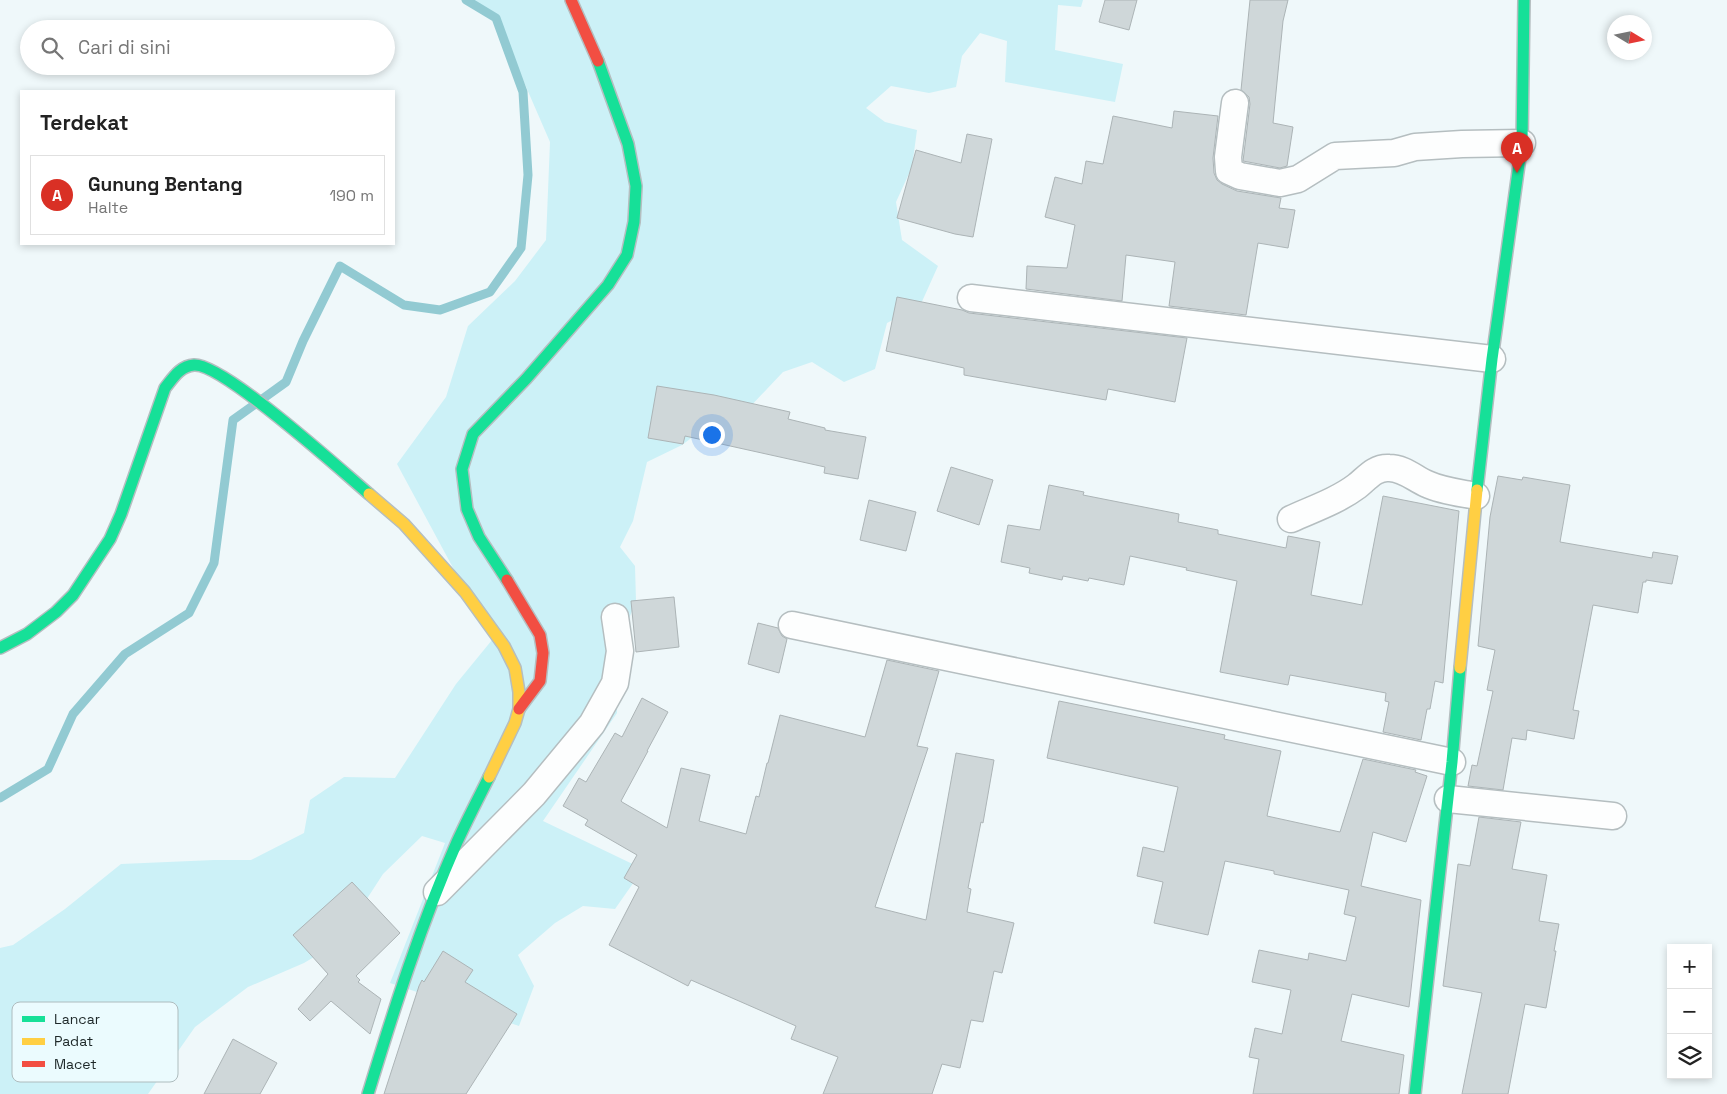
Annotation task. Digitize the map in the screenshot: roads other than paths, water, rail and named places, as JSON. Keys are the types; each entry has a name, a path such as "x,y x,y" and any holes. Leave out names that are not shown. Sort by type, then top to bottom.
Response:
{"street":[{"path":"518,709 540,681 543,653 540,636 480,537 467,509 462,469 473,434 526,379 608,285 627,255 634,222 636,186 628,144 595,53 572,0"},
{"path":"1415,1094 1452,762 1476,496 1492,359 1522,143 1524,0"},
{"path":"1235,103 1228,157 1229,170 1240,176 1280,183 1298,179 1335,156 1394,154 1415,147 1522,143"},
{"path":"971,298 1492,359"},
{"path":"0,648 27,634 56,612 73,595 110,540 166,388 176,374 185,368 196,365 206,368 236,385 280,419 404,524 465,592 504,646 516,668 519,692 518,709 514,723 460,834 436,892 398,998 368,1094"},
{"path":"1291,519 1340,497 1378,469 1398,469 1428,485 1476,496"},
{"path":"436,892 534,794 592,724 615,682 620,651 615,617"},
{"path":"792,625 1452,762"},
{"path":"1448,799 1613,816"}],"waterway":[{"path":"0,798 48,769 73,714 125,654 189,613 214,563 233,420 286,382 303,341 340,266 404,305 440,310 490,292 521,248 528,175 523,92 496,18 466,0"}],"place":[{"name":"Gunung Bentang","path":"1517,173"}]}
